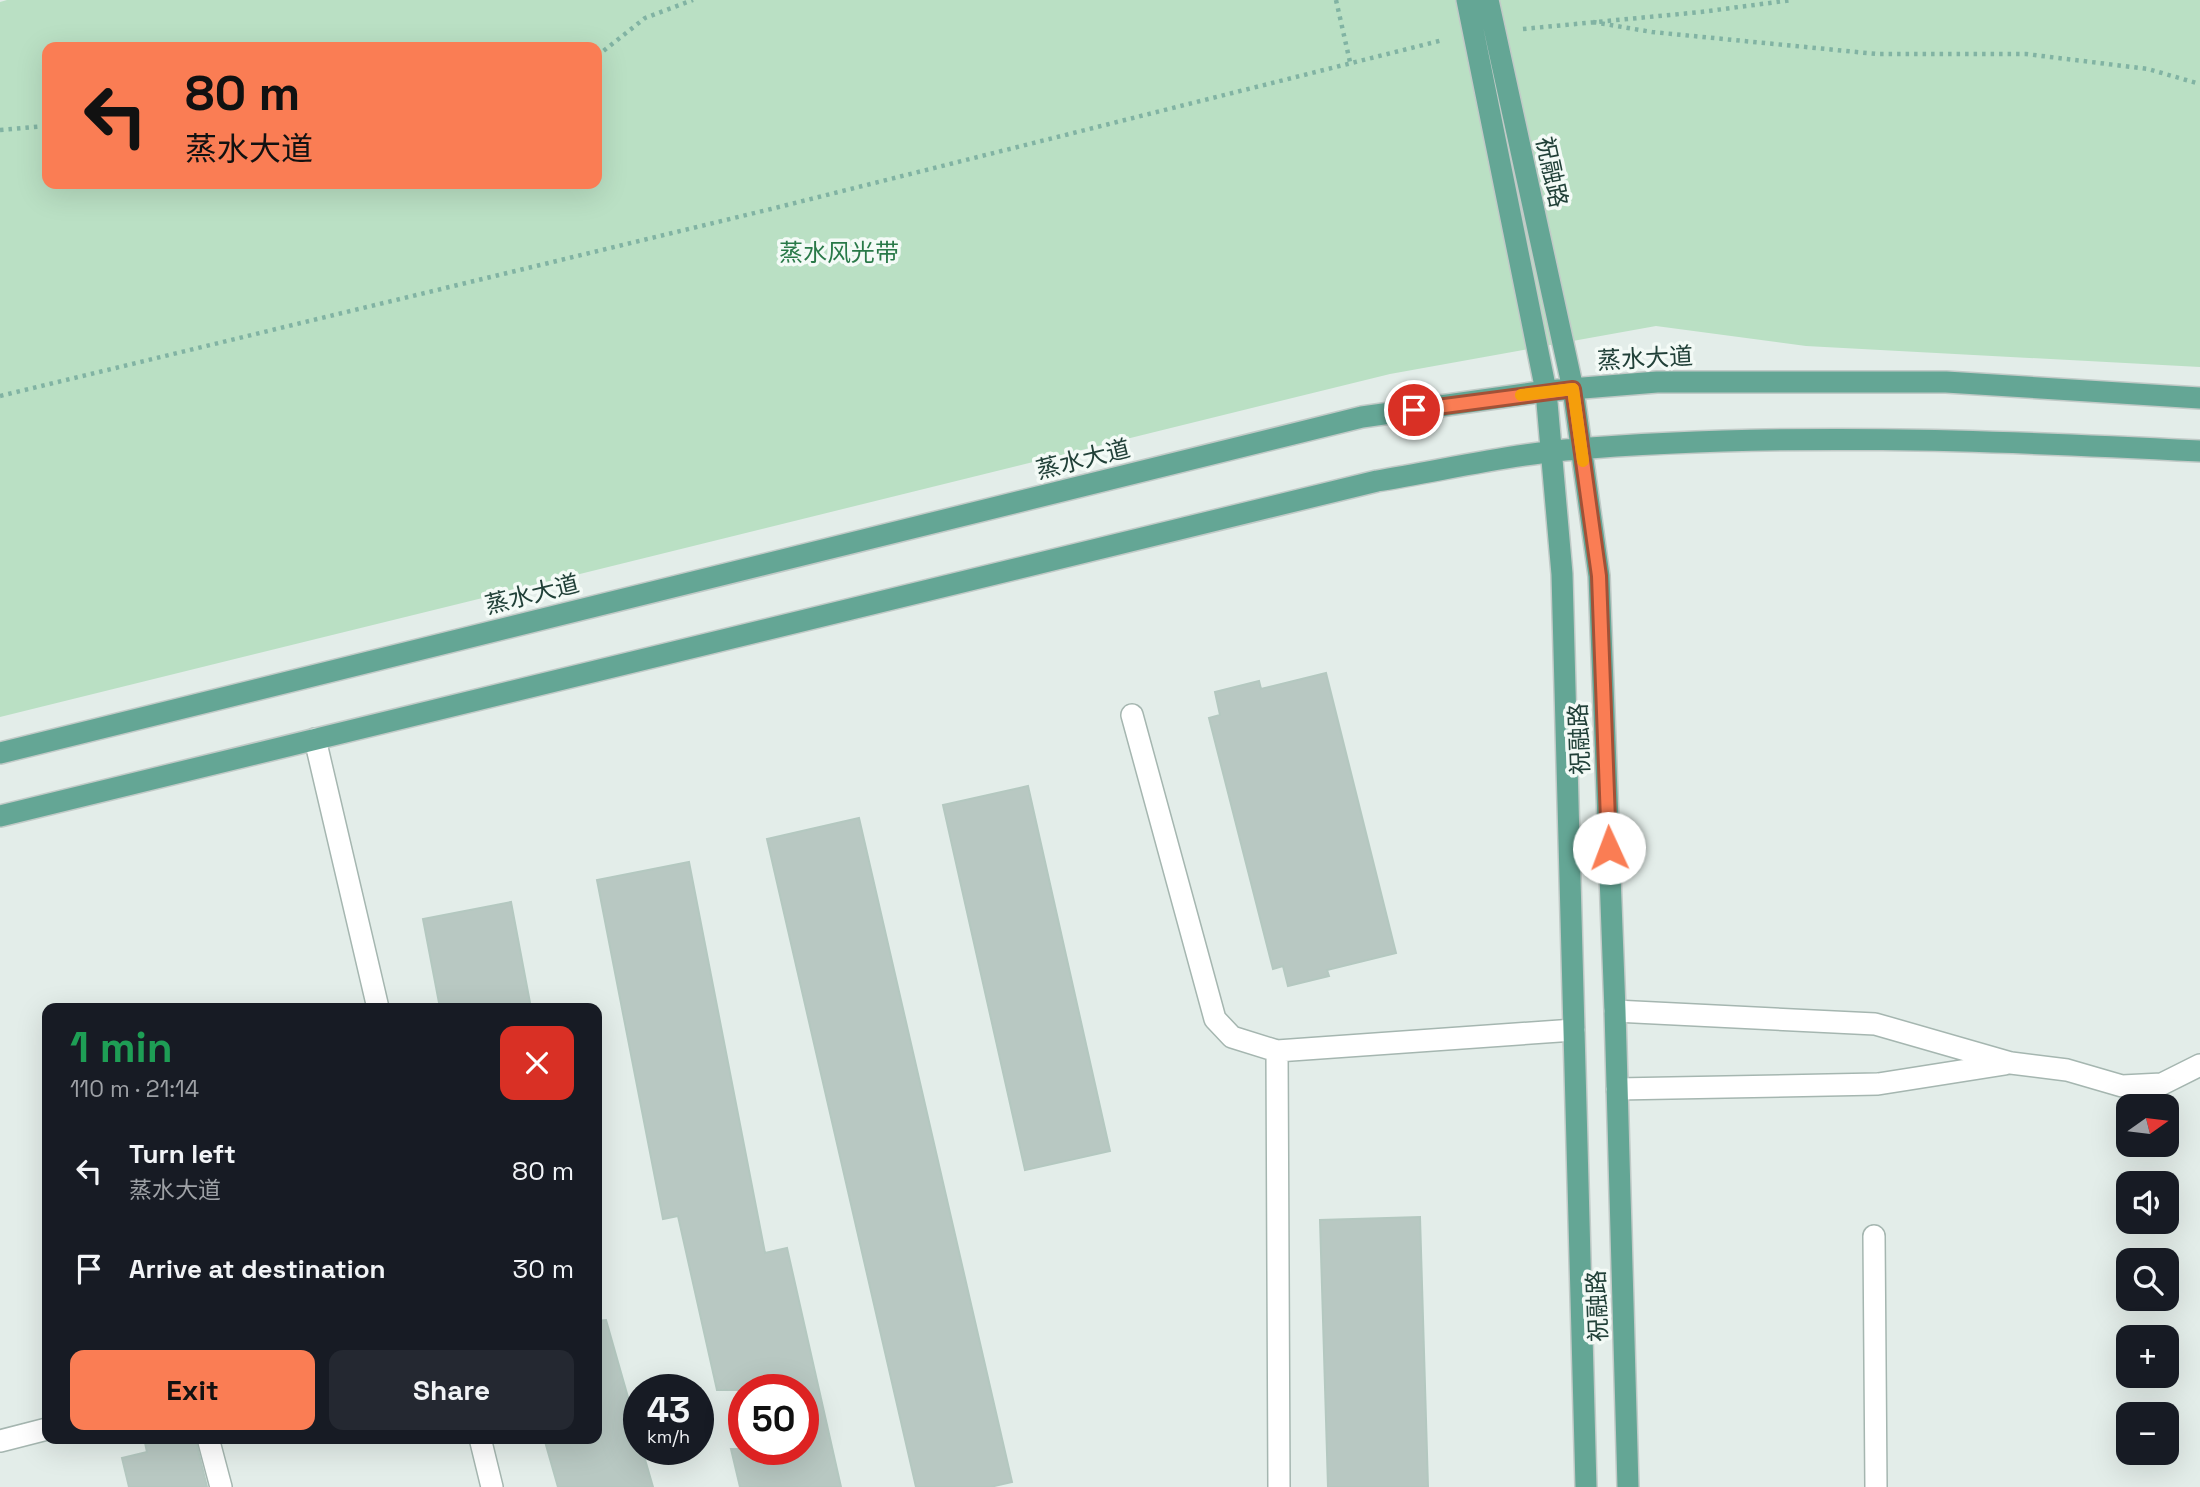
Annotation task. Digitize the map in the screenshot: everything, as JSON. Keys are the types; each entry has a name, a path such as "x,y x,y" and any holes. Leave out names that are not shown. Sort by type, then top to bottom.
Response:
{"main road":[{"name":"祝融路","path":"1467,0 1484,32 1573,389 1599,576 1629,1487"},
{"name":"祝融路","path":"1488,0 1484,32 1546,391 1562,575 1586,1487"},
{"name":"蒸水大道","path":"0,752 1362,417 1546,391 1657,382 1946,382 2200,398"},
{"path":"0,816 1377,481 1581,449 1666,443 1971,439 2200,451"}],"street":[{"path":"1132,715 1215,1018 1232,1037 1277,1051 1574,1030"},
{"path":"315,739 378,1003"},
{"path":"1615,1011 1875,1024 2011,1063 2067,1070 2122,1086 2162,1084 2200,1065"},
{"path":"1277,1051 1279,1487"},
{"path":"1617,1088 1878,1084 2011,1063"},
{"path":"1874,1236 1876,1487"},
{"path":"0,1441 42,1430"},
{"path":"210,1444 221,1487"},
{"path":"481,1444 492,1487"}],"path":[{"path":"602,52 645,18 692,0"},
{"path":"1336,0 1350,62"},
{"path":"0,396 772,209 1350,62 1484,32 1792,0"},
{"path":"1593,22 1652,32 1877,54 2026,54 2148,69 2200,84"},
{"path":"0,130 42,126"}],"green space":[{"name":"蒸水风光带","path":"2200,0 2200,367 1806,346 1656,326 1390,374 0,717 0,2"}],"building":[{"path":"1326,673 1396,953 1327,970 1329,976 1288,986 1283,966 1273,969 1209,718 1220,715 1215,692 1259,681 1261,689"},
{"path":"1028,786 1110,1151 1025,1170 943,805"},
{"path":"859,818 1012,1482 990,1487 916,1487 767,839"},
{"path":"689,862 765,1253 787,1248 815,1374 728,1374 728,1390 717,1390 678,1216 663,1219 597,880"},
{"path":"511,902 530,1003 439,1003 423,919"},
{"path":"1420,1217 1428,1487 1328,1487 1320,1220"},
{"path":"602,1320 606,1320 623,1380 623,1465 647,1465 653,1487 558,1487 546,1444 602,1444"},
{"path":"819,1390 841,1487 740,1487 735,1465 819,1465"},
{"path":"145,1444 196,1444 207,1487 129,1487 122,1458 147,1452"}],"slow traffic":[{"path":"1521,395 1573,389 1583,461"}],"route":[{"path":"1414,410 1573,389 1599,576 1609,848"}]}
